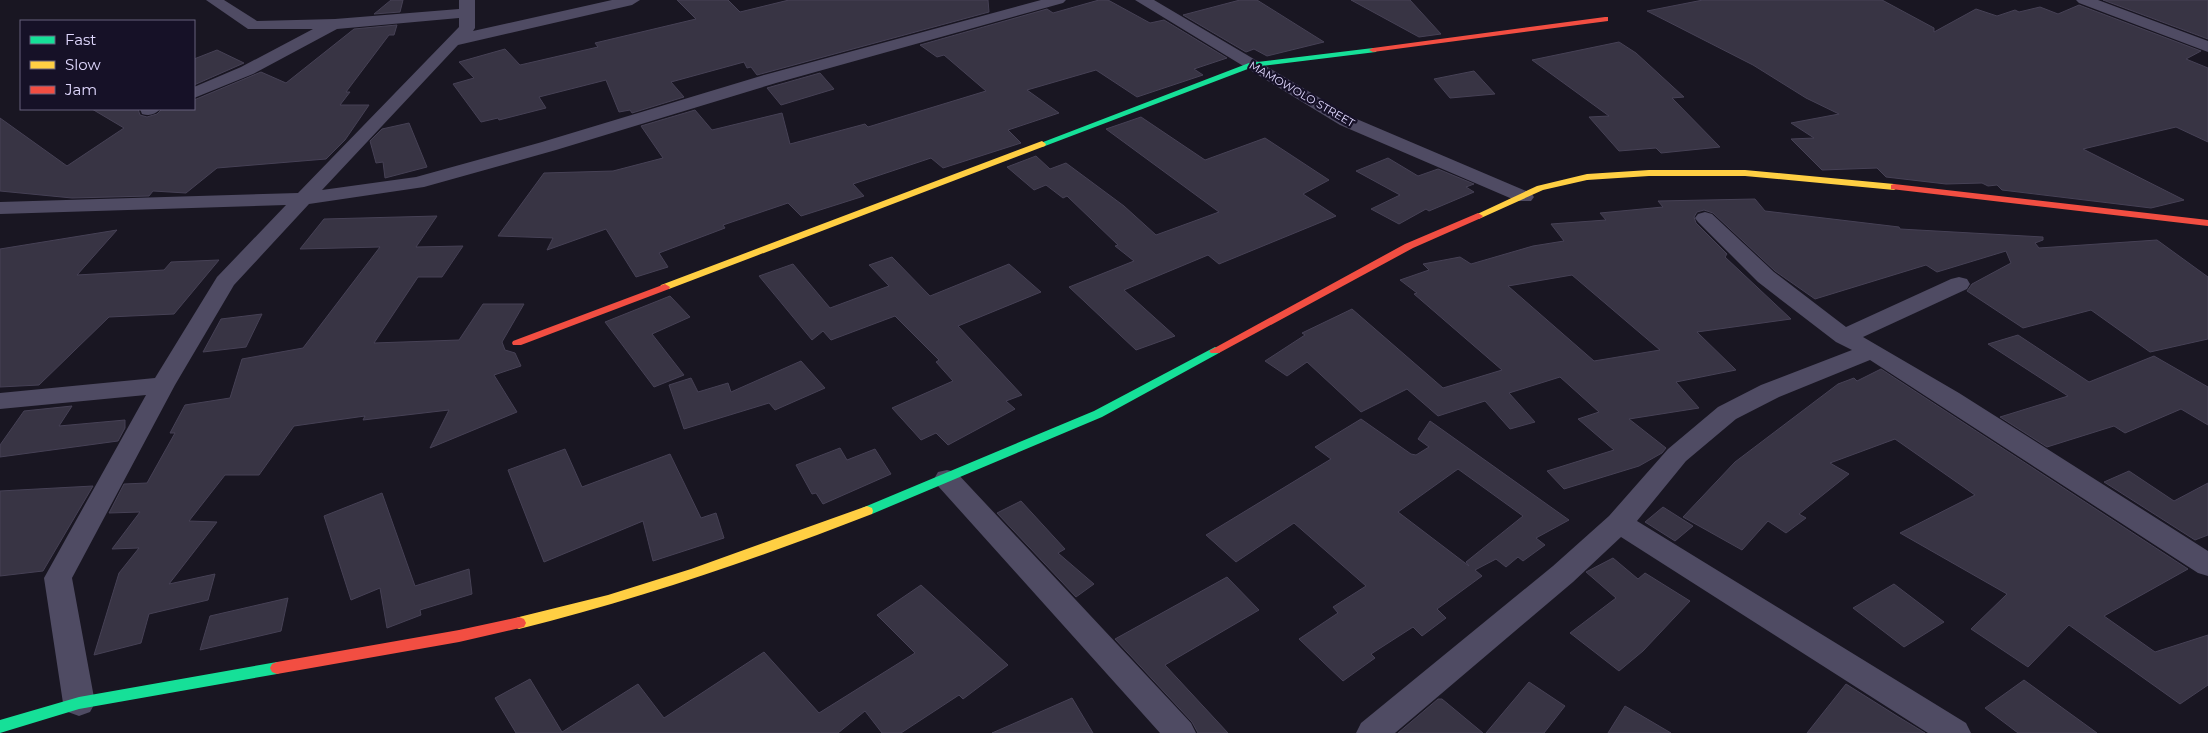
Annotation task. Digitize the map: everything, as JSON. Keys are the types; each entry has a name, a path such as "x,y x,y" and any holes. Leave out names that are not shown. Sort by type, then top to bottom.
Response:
{"street":[{"path":"79,703 58,578 163,384 225,282 452,41 467,28 466,6 335,24 254,26 214,0"},
{"path":"452,41 632,0"},
{"path":"0,208 303,199 417,183 549,146 770,79 1058,0"},
{"name":"MAMOWOLO STREET","path":"1143,0 1346,122 1524,197"},
{"path":"2084,0 2208,47"},
{"path":"517,344 1252,65 1476,38 1605,19"},
{"path":"195,93 267,62 335,24"},
{"path":"0,726 79,703 459,636 586,608 762,552 947,479 1098,414 1409,246 1524,197 1540,188 1587,177 1649,173 1745,173 1836,180 2208,222"},
{"path":"1705,218 1766,278 1844,338 1872,351 2208,565"},
{"path":"1844,338 1959,284"},
{"path":"1372,733 1563,574 1619,523 1677,455 1728,412 1770,391 1872,351"},
{"path":"0,401 163,384"},
{"path":"947,479 1180,733"},
{"path":"1619,523 1955,733"}],"building":[{"path":"391,0 403,0 400,12 374,14"},
{"path":"677,0 728,0 740,12 789,0 988,0 989,12 757,75 751,67 747,68 744,62 671,82 684,97 632,113 630,110 619,112 606,80 539,97 546,108 499,120 498,118 481,122 453,84 474,78 459,62 505,49 520,65 598,47 595,43 696,19"},
{"path":"1099,0 1108,0 1150,23 1164,20 1227,58 1194,69 1203,75 1137,97 1096,70 1027,90 1059,113 1008,130 1021,143 943,168 931,158 853,184 864,196 801,216 788,203 723,225 725,228 659,253 668,267 636,277 606,229 547,250 553,238 498,236 544,173 613,171 663,158 641,126 695,110 712,130 782,113 790,144 865,124 868,127 986,91 944,55 937,57 920,45 1047,9 1053,13"},
{"path":"1240,0 1257,0 1324,42 1267,56 1254,49 1246,52 1183,15"},
{"path":"1351,0 1410,0 1441,34 1419,37"},
{"path":"1703,0 1882,0 1934,28 1934,32 1976,9 1997,16 2015,10 2019,12 2040,7 2058,14 2079,5 2201,51 2186,59 2208,68 2208,142 2176,127 2083,149 2184,200 2151,208 2002,190 1997,185 1988,186 1982,183 1946,184 1886,177 1877,168 1822,170 1791,139 1814,138 1791,123 1839,114 1806,98 1753,65 1647,11"},
{"path":"2103,0 2208,0 2208,39"},
{"path":"397,25 394,35 389,35 346,92 350,92 340,105 369,105 345,140 326,159 217,168 186,193 153,191 149,196 72,198 0,191 0,118 67,166 124,128 94,110 138,110 140,115 147,117 157,114 161,110 195,110 195,100 261,72 286,83 354,29"},
{"path":"1619,42 1636,53 1684,97 1672,98 1720,147 1661,153 1656,148 1619,151 1589,117 1609,116 1532,60"},
{"path":"217,50 244,63 195,85 195,59"},
{"path":"1474,71 1495,94 1450,98 1434,79"},
{"path":"820,73 834,89 781,105 767,88"},
{"path":"1141,117 1205,160 1265,138 1329,180 1303,194 1336,216 1219,264 1208,255 1124,290 1175,336 1136,350 1069,287 1134,261 1115,246 1118,245 1067,196 1063,198 1046,185 1034,190 1007,167 1036,156 1050,169 1066,163 1124,206 1156,235 1219,212 1106,129"},
{"path":"409,123 427,167 385,178 383,162 376,163 370,141 382,129"},
{"path":"1388,158 1418,176 1438,169 1474,184 1466,187 1474,192 1429,211 1426,209 1399,224 1371,209 1400,195 1356,171"},
{"path":"1755,199 1765,211 1899,227 1900,229 2043,237 2043,240 2035,243 2039,248 2157,240 2208,277 2208,339 2150,352 2091,310 2023,328 1967,291 1972,284 2011,263 2006,251 1937,272 1926,265 1815,299 1775,271 1713,213 1704,210 1697,212 1694,217 1696,223 1727,254 1725,257 1791,319 1697,332 1736,370 1676,382 1699,408 1629,419 1666,448 1662,453 1639,466 1564,489 1547,471 1614,450 1578,419 1599,412 1560,377 1509,393 1535,422 1510,429 1485,401 1438,416 1407,389 1361,412 1307,362 1287,376 1265,361 1305,335 1302,333 1352,309 1443,388 1502,370 1400,280 1429,270 1423,264 1460,257 1471,264 1533,246 1564,241 1551,224 1606,220 1600,213 1663,207 1658,201","holes":["1572,275 1660,350 1594,361 1508,286"]},
{"path":"437,216 416,247 463,246 442,277 418,277 374,343 459,340 483,304 524,304 502,342 505,350 515,353 521,366 494,375 517,412 430,448 449,410 363,420 365,416 294,426 259,475 225,475 189,521 217,522 169,584 215,574 208,600 149,614 141,643 94,655 119,573 139,548 112,549 140,512 109,513 124,484 147,483 175,433 170,433 185,405 230,398 242,359 303,348 380,247 300,249 324,219"},
{"path":"117,230 77,275 164,270 171,262 219,260 174,314 109,317 39,385 0,387 0,249"},
{"path":"892,257 930,296 1009,264 1041,292 958,326 1022,395 1006,401 1015,409 948,445 936,433 921,440 892,408 953,381 936,362 939,360 895,316 831,340 823,331 812,340 759,276 793,264 830,308 889,286 869,265"},
{"path":"670,296 690,317 652,334 684,375 654,387 605,322"},
{"path":"262,314 246,347 203,352 221,319"},
{"path":"2018,335 2089,382 2154,356 2208,387 2208,425 2181,409 2125,433 2114,426 2047,447 2000,417 2068,396 1988,344"},
{"path":"801,361 825,388 775,410 769,403 684,429 669,385 691,378 698,392 728,383 731,392"},
{"path":"1881,369 2188,569 2104,616 2155,652 2208,635 2208,685 2180,704 2069,625 2028,667 1971,629 2007,594 1900,533 1975,495 1895,439 1830,463 1849,474 1799,514 1806,518 1786,533 1768,521 1742,550 1683,517 1735,462 1838,384 1854,378 1857,381"},
{"path":"72,406 59,426 125,420 125,428 118,441 0,457 0,445 24,411"},
{"path":"1361,419 1411,454 1416,455 1429,447 1418,439 1430,421 1569,520 1536,538 1545,545 1523,561 1518,557 1506,567 1496,559 1475,570 1482,576 1437,609 1446,618 1422,636 1413,627 1371,654 1375,658 1343,681 1299,639 1338,613 1333,607 1366,586 1294,523 1236,562 1206,535 1331,459 1315,447","holes":["1458,469 1523,516 1466,562 1469,566 1398,512"]},
{"path":"840,448 847,460 875,449 891,474 823,504 816,493 812,494 796,465"},
{"path":"565,449 582,487 670,454 701,518 716,513 724,538 653,561 643,521 544,562 508,470"},
{"path":"2129,471 2174,501 2208,483 2208,535 2195,540 2104,482"},
{"path":"93,486 43,571 0,576 0,491"},
{"path":"382,493 415,586 469,569 472,594 420,610 421,615 387,628 380,588 351,600 324,516"},
{"path":"1021,501 1065,549 1058,553 1094,584 1076,597 997,513"},
{"path":"1663,507 1693,526 1675,541 1645,522"},
{"path":"1613,558 1638,579 1645,573 1690,601 1643,651 1619,671 1570,633 1616,598 1586,572"},
{"path":"1227,577 1259,610 1165,665 1228,733 1198,733 1192,722 1115,639"},
{"path":"1894,584 1944,622 1904,647 1853,608"},
{"path":"921,585 1008,665 963,699 959,695 901,733 882,733 865,711 838,733 516,733 495,698 530,679 562,732 638,684 664,718 764,652 819,713 915,653 877,615"},
{"path":"288,598 281,631 200,650 210,616"},
{"path":"2024,680 2097,733 2018,733 1985,708"},
{"path":"1529,682 1565,706 1544,733 1486,733"},
{"path":"1846,684 1897,716 1925,733 1807,733"},
{"path":"1072,698 1093,733 992,733"},
{"path":"1438,699 1442,699 1483,733 1398,733"},
{"path":"1625,706 1671,733 1608,733"}],"traffic: fast":[{"path":"1042,144 1252,65 1373,50"},
{"path":"867,511 1098,414 1215,351"},
{"path":"0,727 79,703 277,668"}],"traffic: slow":[{"path":"665,287 1042,144"},
{"path":"1478,216 1540,188 1587,177 1649,173 1745,173 1894,187"},
{"path":"519,623 608,600 696,573 867,511"}],"traffic: jam":[{"path":"1373,50 1605,19"},
{"path":"1894,187 2208,223"},
{"path":"1215,351 1409,246 1478,216"},
{"path":"517,343 665,287"},
{"path":"277,668 459,636 519,623"}]}
